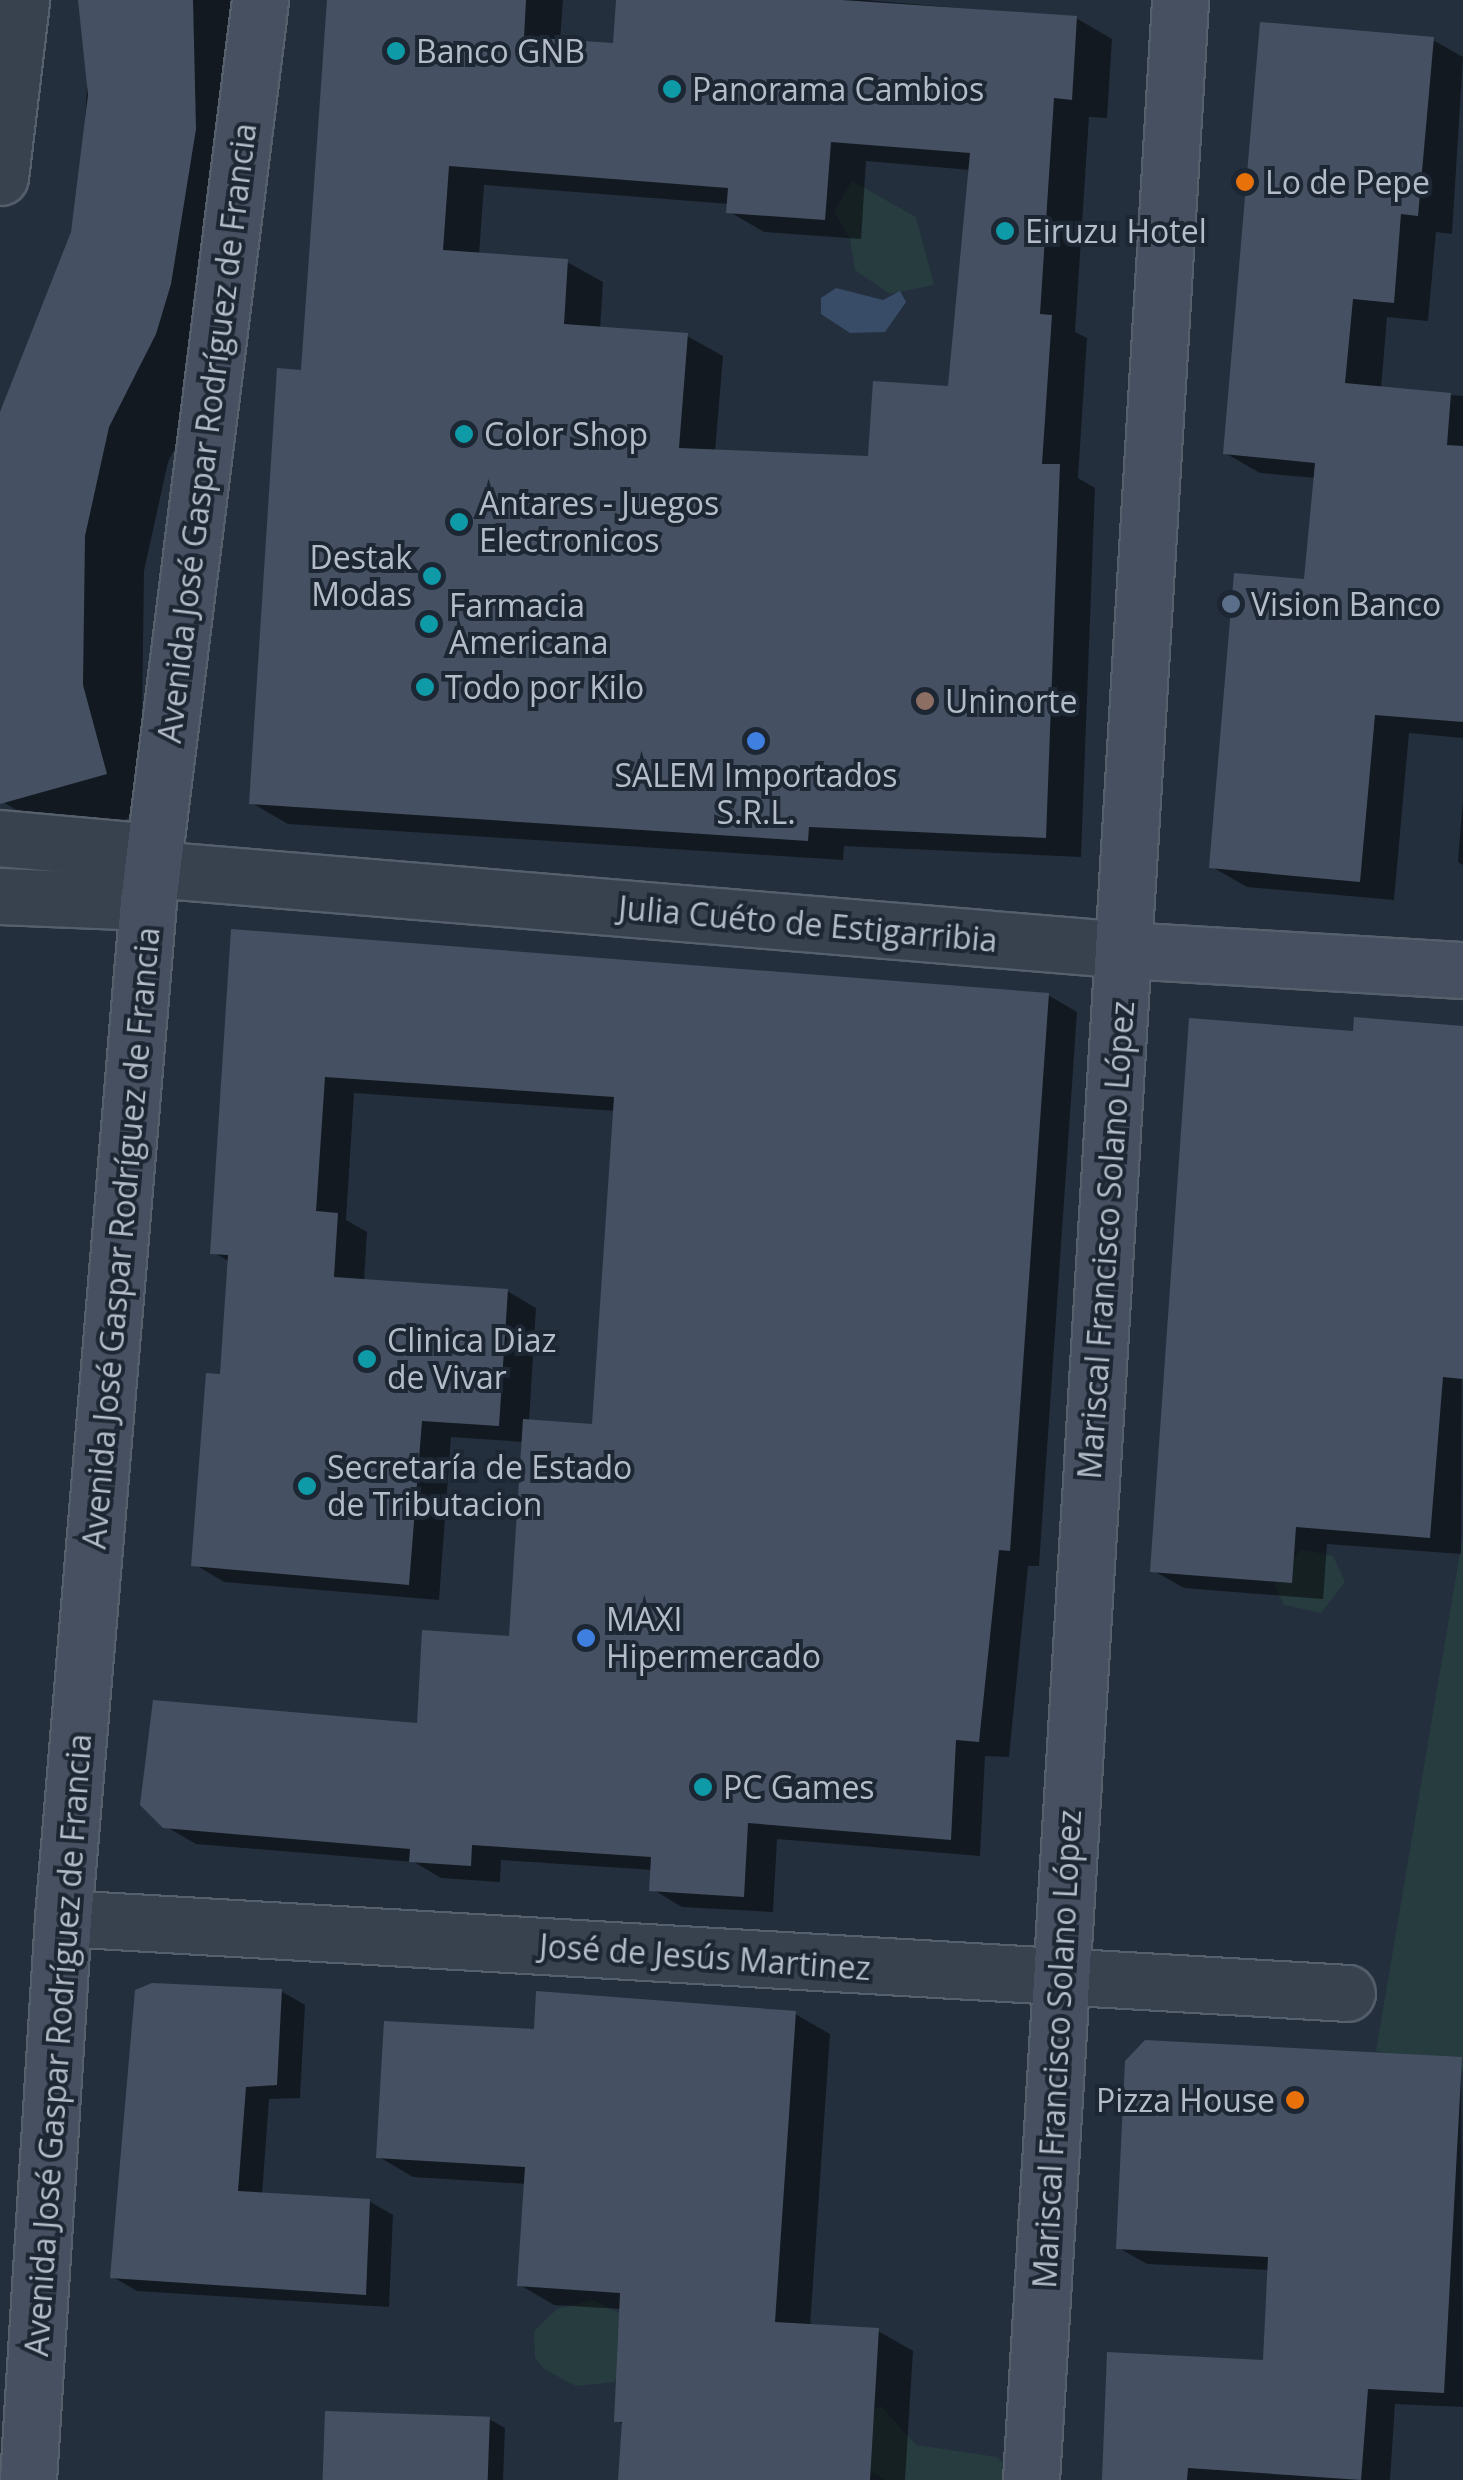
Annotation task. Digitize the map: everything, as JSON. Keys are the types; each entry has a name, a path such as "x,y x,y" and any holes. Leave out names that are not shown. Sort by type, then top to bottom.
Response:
{"street":[{"path":"0,177 21,0"},
{"name":"Avenida José Gaspar Rodríguez de Francia","path":"28,2480 64,1918 152,874 260,0"},
{"name":"Mariscal Francisco Solano López","path":"1031,2480 1180,0"},
{"name":"Julia Cuéto de Estigarribia","path":"0,838 152,874 1125,950 1463,970"},
{"name":"Julia Cuéto de Estigarribia","path":"0,896 152,874"},
{"name":"José de Jesús Martinez","path":"64,1918 1346,1993"}],"green space":[{"path":"852,181 916,217 934,285 890,294 855,270 850,239 834,211"},
{"path":"1463,1535 1463,2071 1376,2051"},
{"path":"1301,1549 1333,1556 1345,1582 1321,1613 1284,1605 1274,1584"},
{"path":"593,2300 628,2317 636,2339 614,2382 576,2386 544,2369 535,2357 534,2331 557,2309"},
{"path":"881,2406 916,2445 997,2457 1021,2480 885,2480 841,2452 860,2415"}],"water":[{"path":"836,288 883,300 900,291 906,302 885,332 850,333 821,314 821,298"}],"building":[{"path":"78,0 193,0 196,129 171,284 156,334 109,427 85,536 83,685 107,774 0,804 0,412 71,232 88,95"},
{"path":"327,0 526,0 524,37 613,43 616,0 842,0 1077,16 1072,100 1054,98 1040,314 1052,315 1042,464 1060,464 1046,838 809,827 808,841 249,804 277,368 301,370","holes":["831,142 970,153 948,386 873,381 868,456 679,448 688,333 564,324 568,259 443,250 449,166 728,188 726,213 825,220"]},
{"path":"1260,22 1434,37 1418,216 1401,214 1394,303 1353,299 1345,383 1451,393 1447,445 1463,446 1463,722 1375,715 1360,882 1209,868 1234,573 1304,579 1315,463 1223,454"},
{"path":"231,929 1049,993 1010,1551 999,1550 979,1742 956,1740 951,1840 748,1823 744,1897 649,1891 651,1857 472,1845 471,1866 409,1862 410,1849 163,1828 140,1805 153,1700 417,1723 422,1630 509,1636 523,1419 592,1424 614,1097 325,1077 316,1211 338,1213 334,1277 508,1289 499,1426 422,1421 409,1585 191,1566 206,1373 220,1374 228,1255 210,1254"},
{"path":"1354,1017 1463,1026 1463,1379 1443,1377 1430,1538 1296,1527 1292,1583 1150,1572 1189,1018 1353,1031"},
{"path":"152,1983 282,1989 277,2085 246,2087 238,2191 370,2199 366,2295 110,2278 135,1990"},
{"path":"536,1991 796,2011 775,2322 879,2328 870,2480 618,2480 622,2422 614,2422 620,2293 517,2286 525,2167 376,2158 384,2021 534,2029"},
{"path":"1145,2040 1462,2057 1444,2393 1368,2389 1361,2480 1188,2468 1187,2480 1102,2480 1107,2352 1263,2360 1268,2257 1116,2249 1125,2061"},
{"path":"325,2411 490,2417 488,2480 323,2480"}],"place":[{"name":"Banco GNB","path":"396,51"},
{"name":"Panorama Cambios","path":"672,89"},
{"name":"Lo de Pepe","path":"1245,182"},
{"name":"Eiruzu Hotel","path":"1005,231"},
{"name":"Color Shop","path":"464,434"},
{"name":"Antares - Juegos Electronicos","path":"459,522"},
{"name":"Destak Modas","path":"432,576"},
{"name":"Vision Banco","path":"1231,604"},
{"name":"Farmacia Americana","path":"429,624"},
{"name":"Todo por Kilo","path":"425,687"},
{"name":"Uninorte","path":"925,701"},
{"name":"SALEM Importados S.R.L.","path":"756,741"},
{"name":"Clinica Diaz de Vivar","path":"367,1359"},
{"name":"Secretaría de Estado de Tributacion","path":"307,1486"},
{"name":"MAXI Hipermercado","path":"586,1638"},
{"name":"PC Games","path":"703,1787"},
{"name":"Pizza House","path":"1295,2100"}]}
